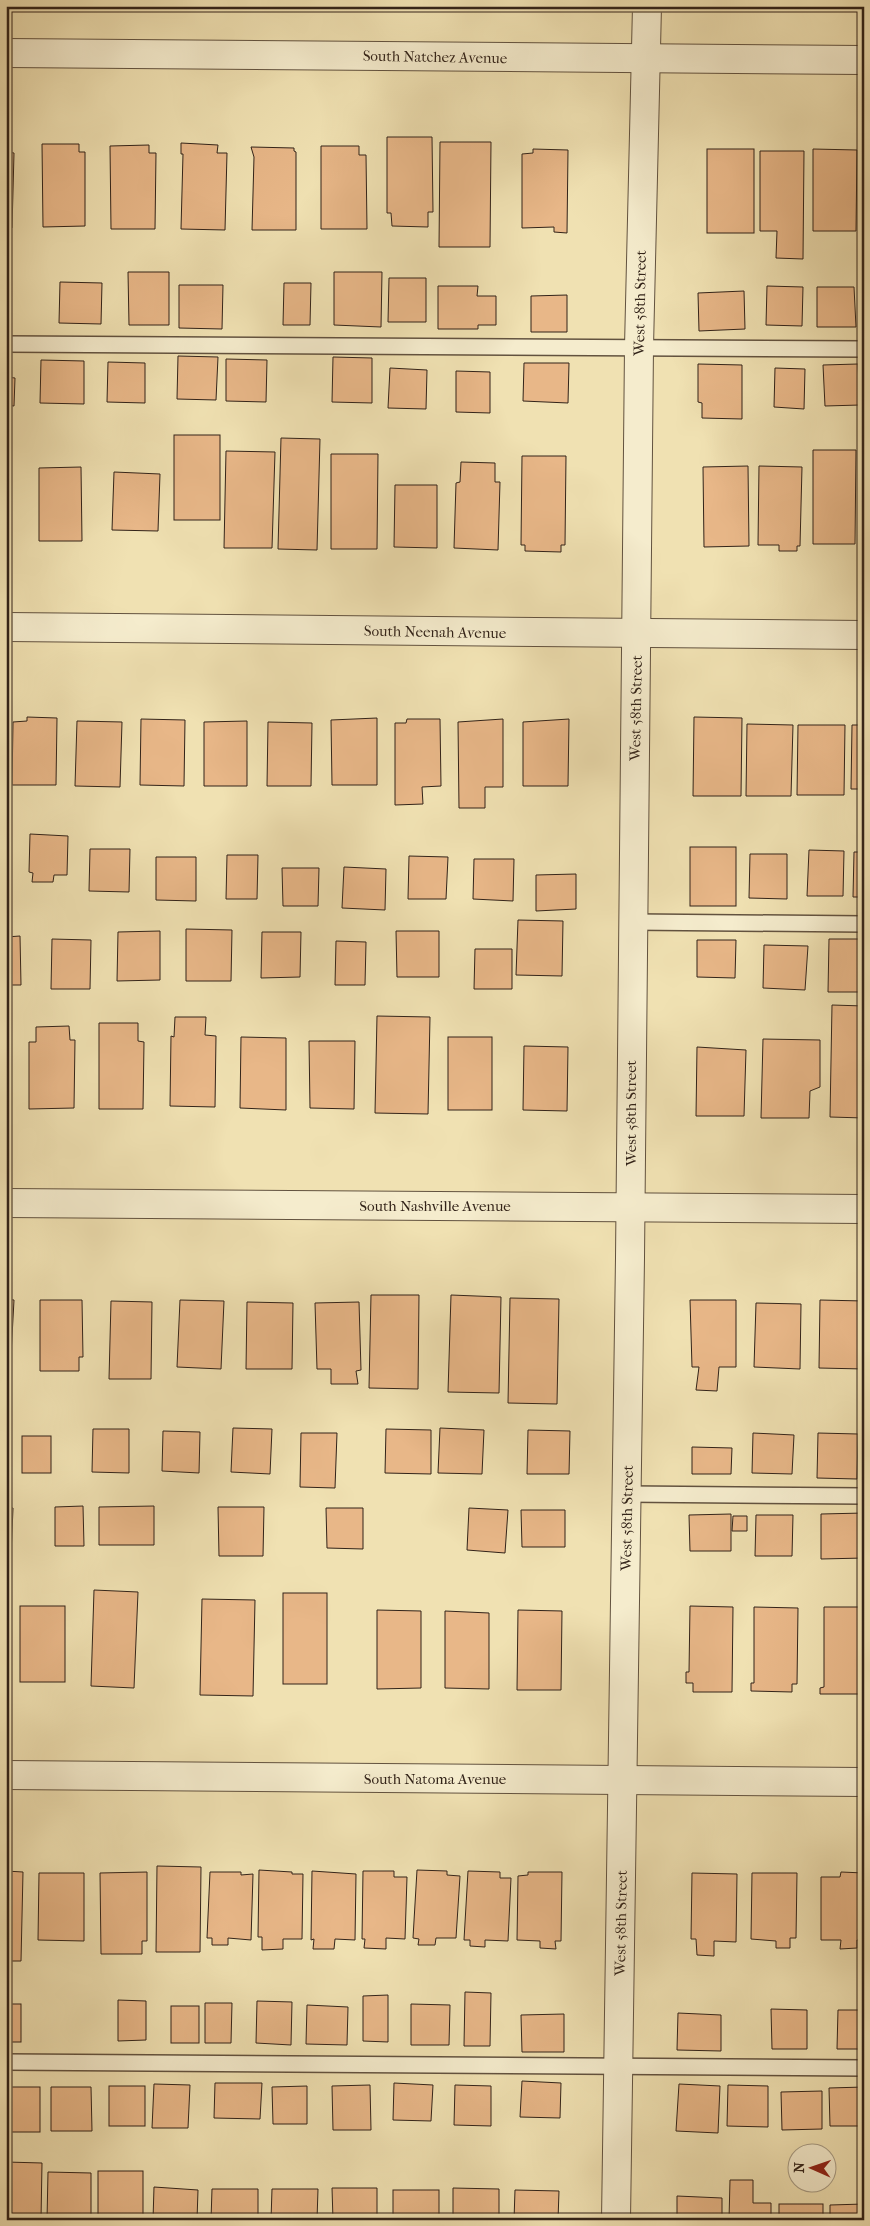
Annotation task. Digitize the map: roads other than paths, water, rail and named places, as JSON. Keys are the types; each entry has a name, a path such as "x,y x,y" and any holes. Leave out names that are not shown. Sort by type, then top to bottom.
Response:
{"street":[{"name":"West 58th Street","path":"616,2220 631,1208 632,922 639,347 647,6"},
{"name":"South Natchez Avenue","path":"6,53 864,60"},
{"name":"South Neenah Avenue","path":"6,627 864,635"},
{"name":"South Nashville Avenue","path":"6,1203 864,1209"},
{"name":"South Natoma Avenue","path":"6,1775 864,1782"}],"lane":[{"path":"6,344 864,349"},
{"path":"632,922 864,924"},
{"path":"627,1494 864,1496"},
{"path":"6,2062 864,2068"}]}
